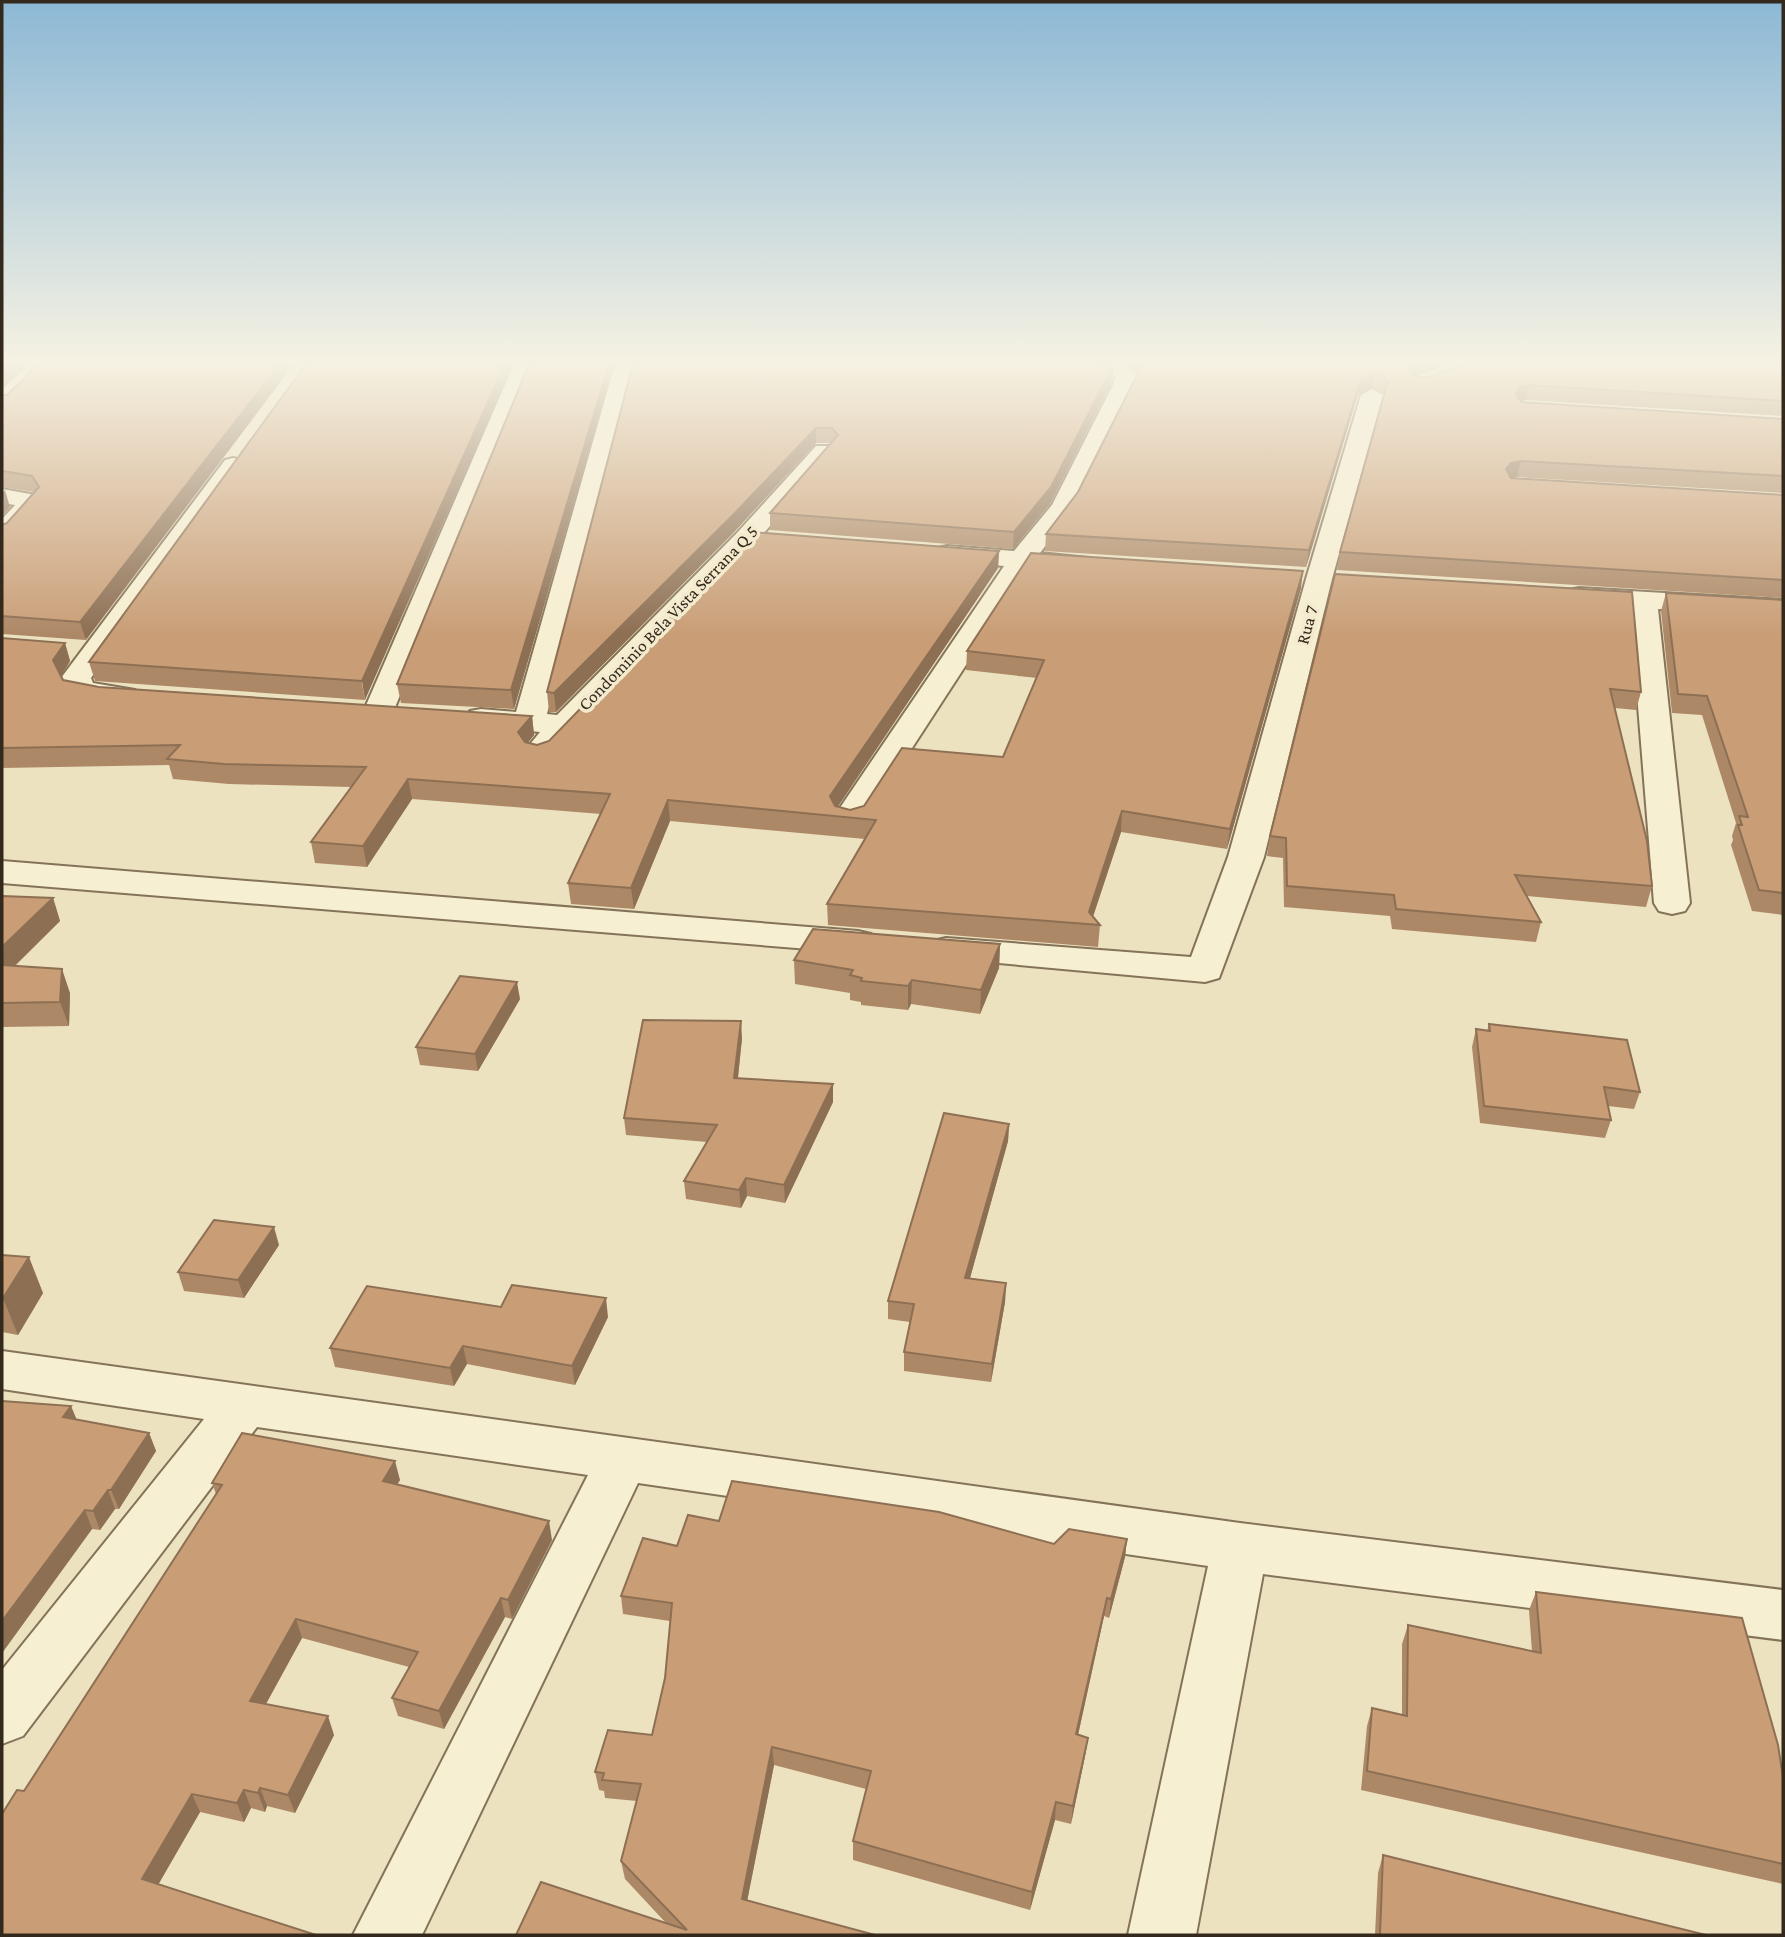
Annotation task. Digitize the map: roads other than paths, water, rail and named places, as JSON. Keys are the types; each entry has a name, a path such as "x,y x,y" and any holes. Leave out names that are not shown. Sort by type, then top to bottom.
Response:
{"street":[{"path":"146,697 105,695 80,690 76,678 82,651 240,454"},
{"path":"379,710 486,454"},
{"path":"529,722 601,454"},
{"name":"Condominio Bela Vista Serrana Q 5","path":"539,752 760,539 822,454"},
{"path":"850,818 1021,560 1063,507 1084,454"},
{"name":"Rua 7","path":"2,872 1205,970 1246,857 1319,579 1355,454"},
{"path":"2,496 27,500 29,505 2,533"},
{"path":"925,552 1102,565"},
{"path":"1549,594 1783,608"},
{"path":"1643,600 1672,903"},
{"path":"447,716 565,725"},
{"path":"2,1370 1240,1547 1783,1615"},
{"path":"2,1716 244,1406"},
{"path":"387,1935 624,1457"},
{"path":"1162,1935 1240,1547"}]}
